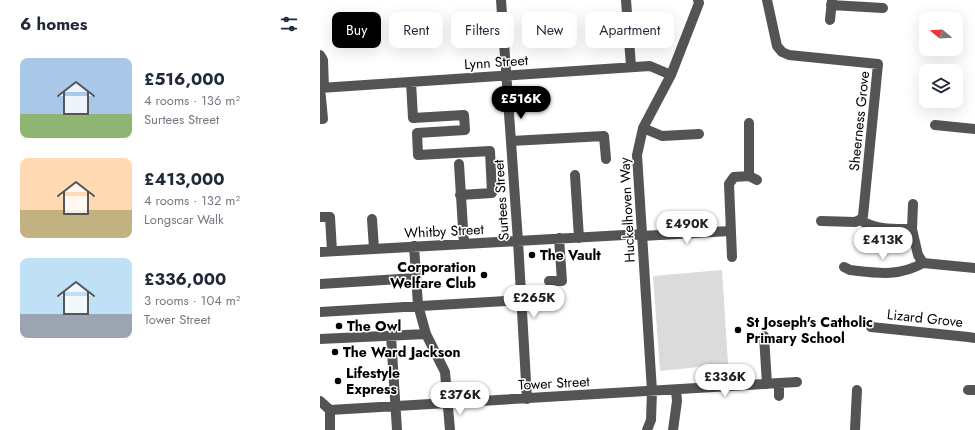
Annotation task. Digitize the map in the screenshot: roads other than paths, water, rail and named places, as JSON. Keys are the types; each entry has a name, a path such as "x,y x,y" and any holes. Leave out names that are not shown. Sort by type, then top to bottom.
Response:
{"street":[{"name":"Surtees Street","path":"501,0 518,241 527,399"},
{"path":"626,0 631,66"},
{"name":"Huckelhoven Way","path":"647,430 651,420 652,391 637,155 643,128 671,75 699,3 698,0"},
{"name":"Sheerness Grove","path":"767,0 777,46 782,52 789,55 878,64 863,216 860,220"},
{"path":"830,20 832,2 883,8"},
{"path":"320,55 323,60 321,88 323,118 320,119"},
{"name":"Lynn Street","path":"321,88 631,66 650,66 671,75"},
{"path":"411,82 413,118 464,115 465,130 417,133 418,155 490,151 492,193 460,195"},
{"path":"732,257 729,184 734,177 749,177 749,123"},
{"path":"935,125 975,129"},
{"path":"643,128 662,136 699,134"},
{"path":"511,141 604,136 606,159"},
{"path":"459,164 464,244"},
{"path":"575,175 579,238"},
{"path":"914,204 912,229 918,255 923,263"},
{"path":"320,218 330,217 332,251"},
{"path":"372,219 374,249"},
{"path":"822,221 855,222 860,220 870,226 894,229 912,229"},
{"name":"Whitby Street","path":"320,252 559,238 730,231"},
{"path":"549,281 562,281 559,238"},
{"path":"414,246 418,305 426,334 445,372 450,430"},
{"path":"844,267 850,270 899,273 912,269 923,263 975,268"},
{"path":"320,284 416,278"},
{"path":"320,312 521,300"},
{"name":"Lizard Grove","path":"871,327 975,338"},
{"path":"320,339 426,334"},
{"path":"391,336 397,430"},
{"path":"764,336 767,384"},
{"name":"Tower Street","path":"330,410 797,382"},
{"path":"779,384 779,396"},
{"path":"673,430 677,402 676,390"},
{"path":"855,430 857,390"},
{"path":"320,401 330,410 330,430"}],"place":[{"name":"The Vault","path":"532,255"},
{"name":"Corporation Welfare Club","path":"484,275"},
{"name":"The Owl","path":"339,326"},
{"name":"St Joseph's Catholic Primary School","path":"738,330"},
{"name":"The Ward Jackson","path":"335,352"},
{"name":"Lifestyle Express","path":"338,381"}]}
